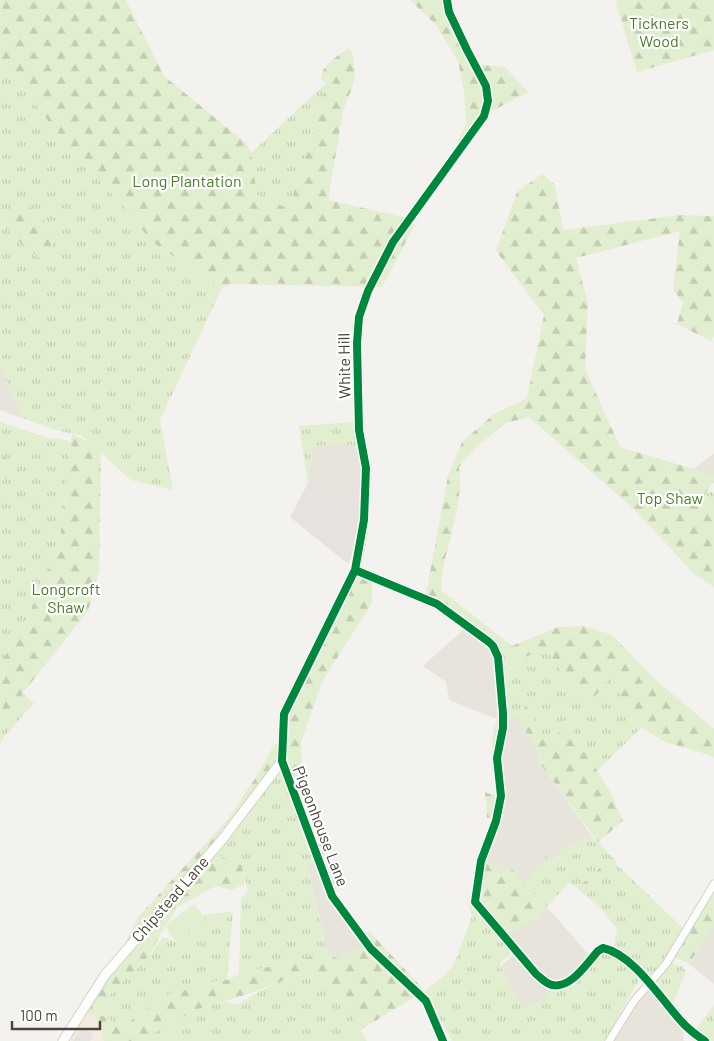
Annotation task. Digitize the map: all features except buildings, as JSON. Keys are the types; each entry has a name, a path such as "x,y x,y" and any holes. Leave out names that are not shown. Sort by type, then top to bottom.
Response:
{"street":[{"name":"White Hill","path":"282,761 284,714 355,570 364,520 366,468 359,430 357,343 359,317 368,291 393,242 484,116 488,101 486,86 449,12 447,0"},
{"path":"355,570 437,604 489,642 498,657 503,712 503,728 497,758 501,796 496,821 481,861 475,902 536,974 546,983 553,986 563,985 598,951 603,948 609,949 627,960 684,1025 705,1041"},
{"name":"Chipstead Lane","path":"63,1041 105,975 221,841 282,761"},
{"name":"Pigeonhouse Lane","path":"282,761 332,896 371,949 426,1001 443,1041"},
{"path":"609,1041 634,1001 666,964 714,884"}],"shaded area":[{"path":"0,365 22,418 0,410"},
{"path":"318,445 361,445 363,486 314,481 308,483 312,451"},
{"path":"714,453 714,483 701,484 694,469"},
{"path":"314,481 363,486 356,546 348,564 290,517 308,483"},
{"path":"464,629 489,646 495,656 502,709 497,719 449,700 446,682 423,666"},
{"path":"517,717 537,750 537,759 592,836 565,848 551,862 546,857 524,883 511,869 482,861 501,815 500,757 507,719"},
{"path":"315,861 328,896 365,946 338,959 327,953 307,865"},
{"path":"547,907 590,956 544,998 525,1010 500,967 520,949 507,934 538,917"},
{"path":"714,923 714,984 689,964"},
{"path":"648,990 671,1014 683,1031 684,1041 614,1041 642,995"},
{"path":"85,1012 100,1021 104,1041 65,1041"},
{"path":"82,1027 94,1034 90,1041 73,1041"}],"green space":[{"name":"Long Plantation","path":"0,0 126,0 164,76 247,144 251,153 257,195 289,209 327,83 321,80 322,75 331,61 349,48 353,56 355,74 343,111 328,200 403,217 415,224 382,287 231,284 222,288 152,242 125,208 63,140 0,59"},
{"path":"410,0 444,0 472,64 505,67 528,92 479,116 455,148 466,124 464,91 458,61 436,25"},
{"name":"Tickners Wood","path":"615,0 714,0 714,50 637,72"},
{"path":"0,59 63,140 125,208 152,242 222,288 160,420 173,490 131,480 82,436 52,429 22,418 0,365"},
{"path":"327,82 289,209 257,195 251,153"},
{"name":"Top Shaw","path":"542,174 555,185 563,230 680,215 714,216 714,336 711,341 677,324 683,303 673,289 680,231 576,258 588,303 585,369 620,447 714,475 714,479 705,495 714,515 714,587 693,573 638,513 529,417 506,423 476,447 459,467 460,486 458,504 443,566 442,591 512,646 558,627 584,626 612,635 657,681 714,729 714,758 665,742 639,725 611,676 592,700 565,678 546,648 503,667 492,642 430,600 426,594 448,476 462,442 494,414 527,398 544,315 496,251 517,192"},
{"path":"18,195 61,236 40,258 10,234 5,224"},
{"path":"0,422 45,437 71,441 59,548 39,595 0,665"},
{"path":"354,422 361,445 318,445 312,451 308,483 299,426"},
{"name":"Longcroft Shaw","path":"72,434 101,448 99,572 88,611 7,713 0,712 0,665 39,595 59,548"},
{"path":"5,457 10,463 11,473 3,481 0,481 0,458"},
{"path":"714,492 714,515 705,495"},
{"path":"358,575 372,581 372,603 323,680 301,742 302,792 337,889 334,892 317,847 301,831 276,760 238,830 219,856 242,865 245,884 232,890 216,886 178,907 148,957 112,992 99,1014 123,1027 160,997 227,980 239,974 327,953 338,959 365,946 365,934 370,932 425,991 360,1030 332,983 304,973 245,995 198,1009 144,1038 147,1041 104,1041 100,1021 85,1012 110,973 138,917 228,819 256,777 274,745 286,737 287,715"},
{"path":"546,648 565,678 592,700 611,676 639,725 642,727 597,771 569,725 546,744 524,705 517,717 507,719 503,667"},
{"path":"22,693 34,703 0,744 0,712 7,713"},
{"path":"525,704 546,743 569,725 611,793 623,821 598,842 537,759 537,750 517,717"},
{"path":"502,709 494,755 492,743 494,731"},
{"path":"280,770 300,828 315,861 307,865 327,953 239,974 241,898 248,891 242,865 218,857"},
{"path":"485,792 498,797 494,817 487,818"},
{"path":"592,836 612,857 583,883 574,886 569,882 547,907 524,883 546,856 552,862 565,848"},
{"path":"612,857 617,862 600,877 600,887 589,891 586,896 574,886 583,883"},
{"path":"482,861 512,869 547,907 538,917 507,934 477,901"},
{"path":"615,863 683,928 660,966 650,976 646,975 634,961 614,948 617,929 603,911 586,896 600,877"},
{"path":"714,892 714,923 689,964 684,961 686,944 694,925"},
{"path":"468,899 513,952 500,963 500,967 525,1009 544,998 599,954 611,953 641,976 605,1041 452,1041 425,991 445,975 454,964 472,917"},
{"path":"194,904 205,918 204,922 176,942 165,926"},
{"path":"233,911 227,980 160,997 123,1027 99,1015 112,992 148,957 163,937 176,942 205,918 203,915"},
{"path":"696,918 698,919 684,950 684,961 674,958 673,956"},
{"path":"671,962 683,967 686,971 672,1006 655,986 656,981"},
{"path":"304,973 332,983 367,1041 147,1041 143,1038 198,1009 225,1001 238,1005 278,983"},
{"path":"714,1005 714,1041 712,1041 696,1029"}],"cycle path":[{"path":"443,1041 426,1001 371,949 332,896 282,761 284,714 355,570 364,520 366,468 359,430 357,343 359,317 368,291 393,242 484,116 488,101 486,86 449,12 447,0"},
{"path":"355,570 437,604 489,642 498,657 503,713 503,728 497,758 501,796 496,821 481,861 475,902 536,974 548,983 552,985 566,983 578,974 598,951 603,948 614,952 636,968 684,1024 705,1041"}]}
